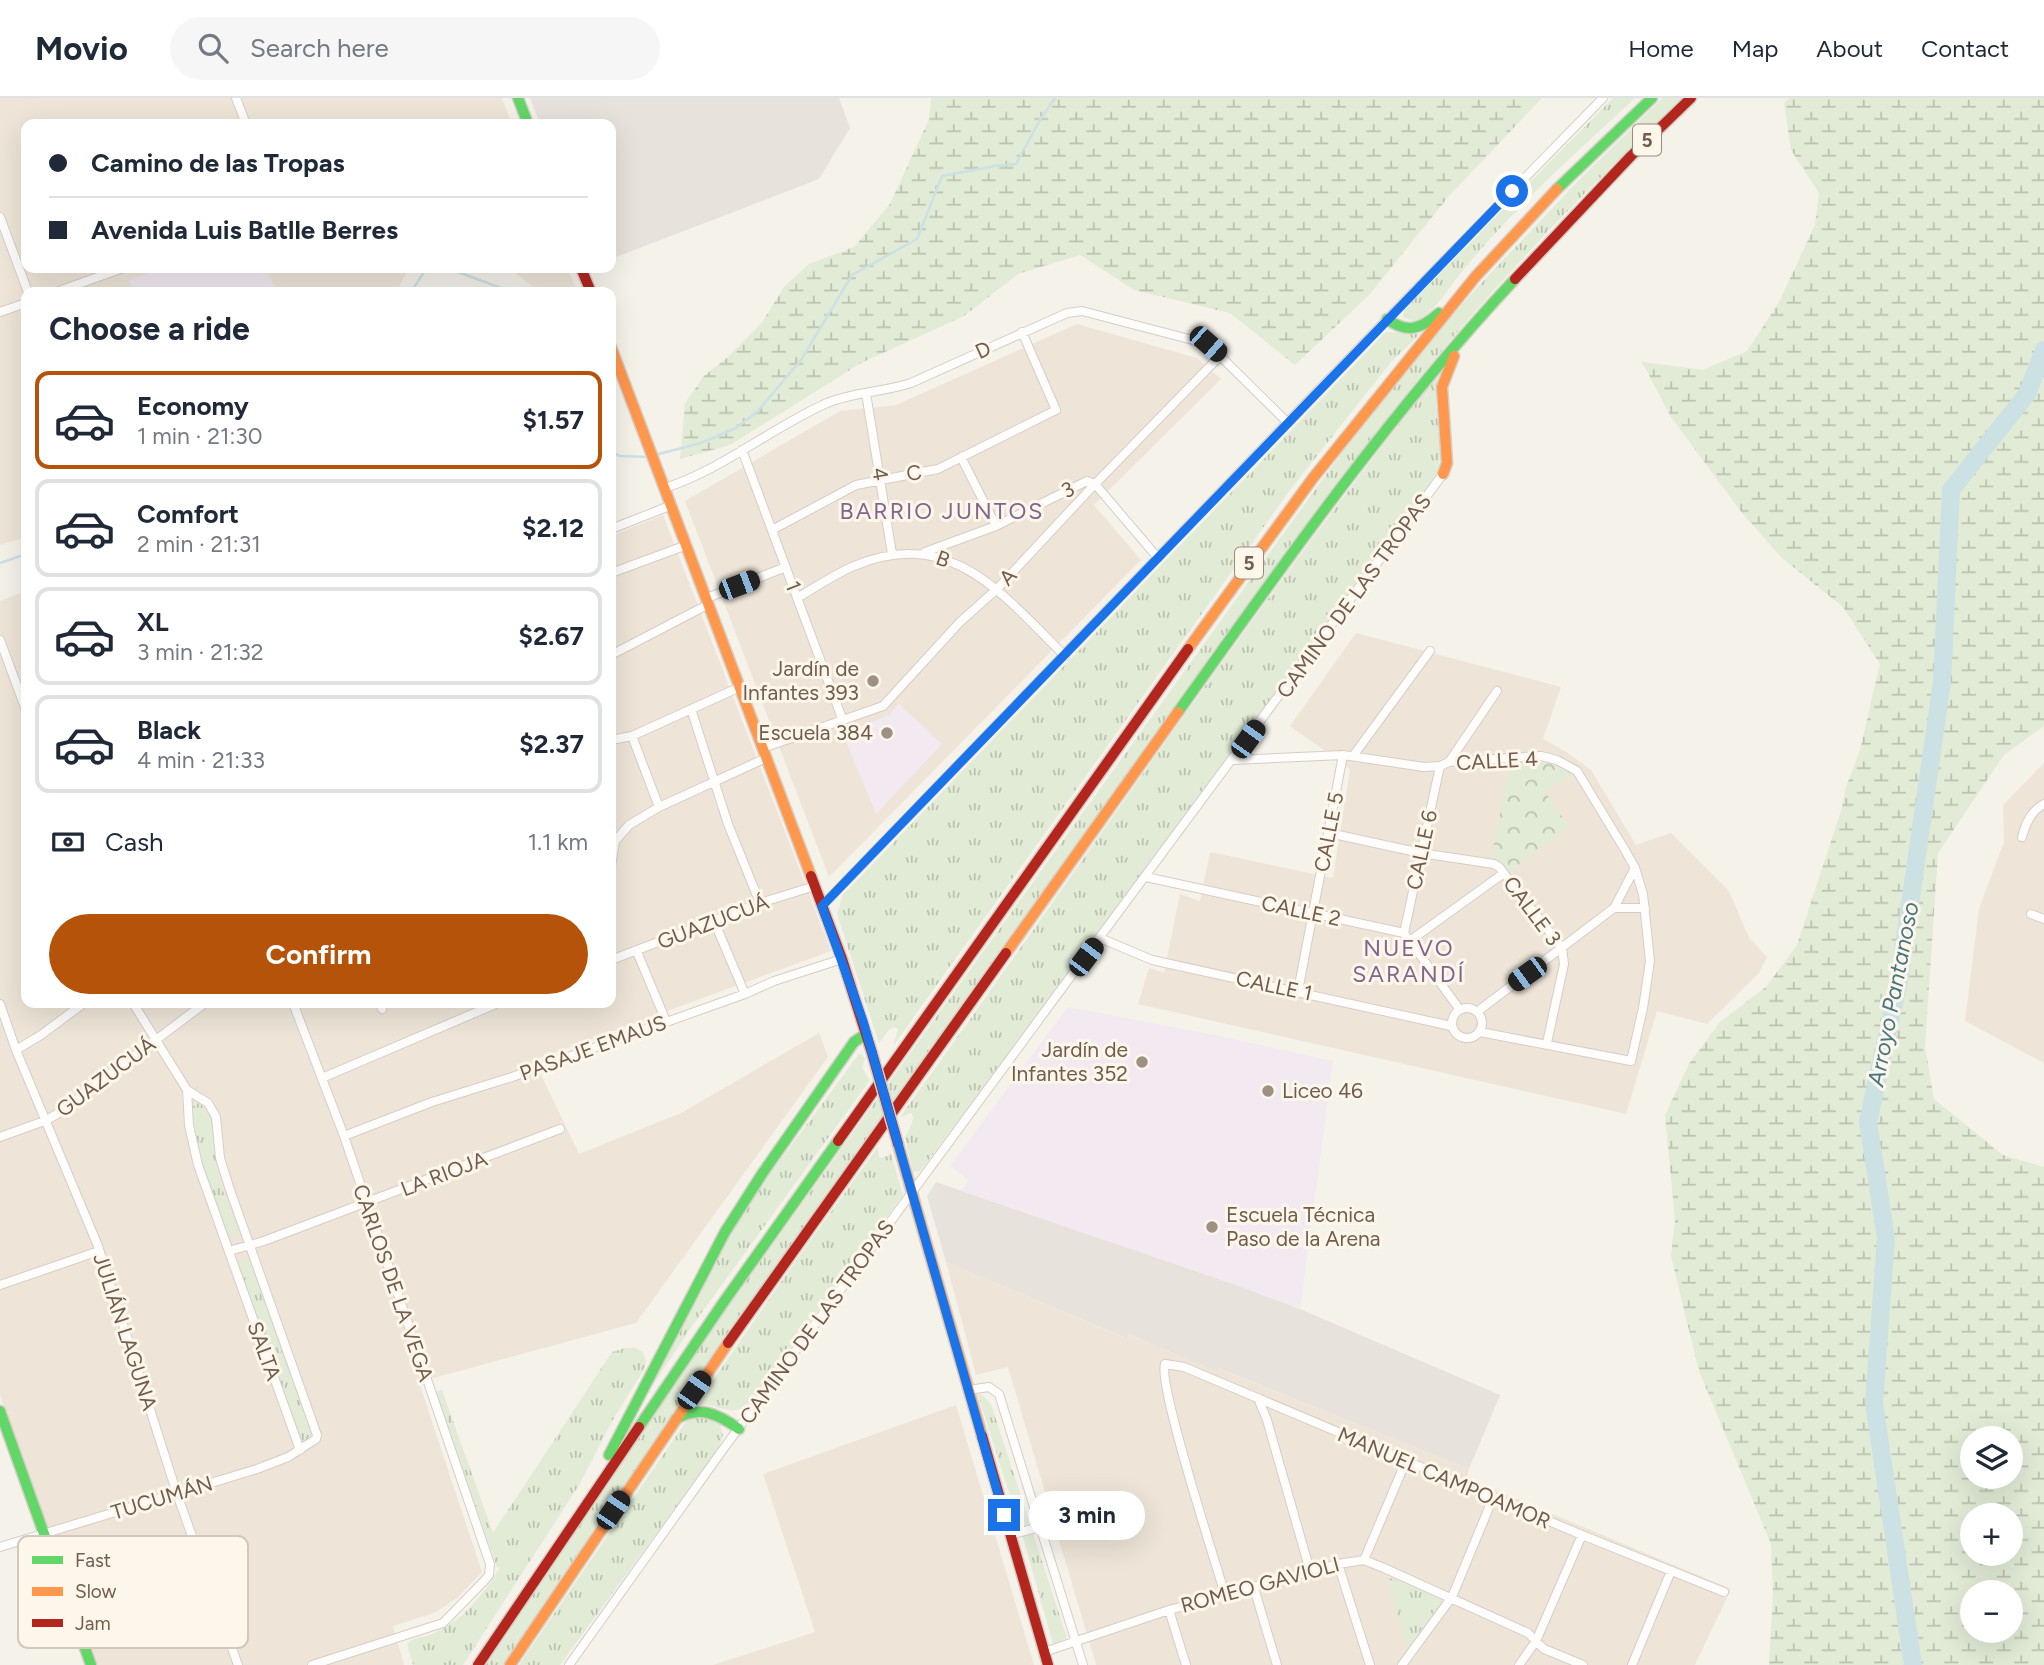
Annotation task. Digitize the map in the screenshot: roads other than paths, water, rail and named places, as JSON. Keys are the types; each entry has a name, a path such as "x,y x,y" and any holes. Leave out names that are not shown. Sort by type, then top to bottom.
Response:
{"main road":[{"path":"518,98 524,119"},
{"name":"5","path":"478,1665 730,1292 1240,575 1321,468 1461,294 1554,192 1652,98"},
{"name":"5","path":"510,1665 672,1422 1263,592 1360,463 1471,327 1631,156 1691,98"},
{"path":"1387,319 1398,328 1414,329 1436,316 1461,294"},
{"path":"1443,474 1447,463 1442,387 1452,361 1471,327"},
{"path":"616,361 842,959 872,1053 1048,1665"},
{"path":"584,1505 725,1232 854,1042 866,1034"},
{"path":"672,1422 691,1410 704,1410 722,1417 739,1429"},
{"path":"0,1411 45,1536"},
{"path":"85,1648 91,1665"}],"street":[{"path":"236,98 244,119"},
{"path":"822,906 1603,98"},
{"path":"0,216 21,273"},
{"path":"70,287 109,273"},
{"path":"0,312 21,305"},
{"name":"D","path":"665,488 690,480 828,403 911,383 1067,313 1082,311 1208,344 1288,423"},
{"name":"C","path":"772,530 856,485 938,469 1056,410 1022,332"},
{"name":"A","path":"616,844 618,835 629,825 659,807 715,783 765,753 883,706 960,622 997,589 1221,355"},
{"name":"4","path":"866,393 892,554"},
{"name":"1","path":"742,450 843,721"},
{"path":"961,457 996,526"},
{"name":"CAMINO DE LAS TROPAS","path":"569,1665 912,1193 1443,474"},
{"name":"3","path":"925,552 996,526 1087,481 1095,484"},
{"path":"1095,484 1158,558"},
{"path":"616,527 672,505"},
{"path":"616,571 687,545"},
{"name":"B","path":"797,598 852,566 892,554 925,552 965,567 997,589 1065,656"},
{"path":"616,652 708,601 786,566"},
{"path":"0,640 21,697"},
{"name":"CALLE 5","path":"1298,991 1329,833 1348,755 1430,651"},
{"path":"616,739 632,736 740,687"},
{"name":"CALLE 6","path":"1407,937 1421,853 1444,764 1497,691"},
{"path":"691,709 715,783 760,903"},
{"path":"632,736 659,807"},
{"name":"CALLE 4","path":"1233,760 1348,755 1424,767 1541,756 1577,771 1640,881 1650,961 1631,1061 1547,1043"},
{"path":"2022,837 2033,812 2044,804"},
{"name":"CALLE 3","path":"1329,833 1421,853 1494,864 1504,873 1562,948 1564,964 1547,1043"},
{"path":"1478,1011 1614,908 1634,868"},
{"path":"1460,1010 1407,937 1504,873"},
{"name":"CALLE 2","path":"1146,877 1313,913 1407,937"},
{"name":"GUAZUCUÁ","path":"616,956 637,952 760,903 815,886"},
{"path":"1614,908 1645,908"},
{"path":"2031,914 2044,919"},
{"path":"714,921 745,994"},
{"name":"CALLE 1","path":"1100,938 1152,960 1451,1026"},
{"path":"637,952 666,1021"},
{"name":"PASAJE EMAUS","path":"344,1136 432,1102 512,1077 745,994 774,981 842,959"},
{"name":"JULIÁN LAGUNA","path":"0,1004 16,1050 99,1251 192,1536"},
{"path":"16,1050 77,1008"},
{"name":"SALTA","path":"137,1008 187,1090 191,1142 300,1450"},
{"name":"GUAZUCUÁ","path":"0,1137 47,1120 198,1008"},
{"name":"CARLOS DE LA VEGA","path":"295,1008 344,1136 490,1564 489,1574 484,1581 443,1623 312,1665"},
{"path":"322,1078 486,1008"},
{"path":"1480,1032 1482,1022 1478,1011 1471,1008 1460,1010 1453,1019 1451,1026 1460,1037 1472,1037 1480,1032 1547,1043"},
{"name":"SALTA","path":"187,1090 208,1103 216,1117 220,1158 247,1245 317,1435"},
{"name":"LA RIOJA","path":"247,1245 367,1203 560,1129"},
{"path":"229,1251 247,1245"},
{"path":"0,1284 99,1251"},
{"name":"MANUEL CAMPOAMOR","path":"1225,1595 1170,1403 1163,1369 1165,1364 1184,1367 1724,1592"},
{"path":"968,1391 989,1387 999,1394 1083,1665"},
{"path":"1258,1398 1267,1420 1310,1571"},
{"name":"TUCUMÁN","path":"35,1536 257,1469 288,1457 313,1443 317,1435"},
{"path":"1364,1560 1406,1461"},
{"path":"1402,1665 1452,1597 1493,1498"},
{"path":"1010,1535 1040,1527"},
{"path":"1519,1665 1536,1641 1582,1535"},
{"name":"TUCUMÁN","path":"0,1547 18,1541"},
{"name":"ROMEO GAVIOLI","path":"1044,1652 1169,1610 1338,1563 1364,1560 1528,1633 1544,1649 1583,1665"},
{"path":"1338,1563 1370,1665"},
{"path":"1632,1665 1671,1571"},
{"path":"1254,1588 1277,1665"},
{"path":"1169,1610 1186,1665"},
{"name":"JULIÁN LAGUNA","path":"232,1648 238,1665"}],"waterway":[{"path":"655,455 701,443 736,428 757,412 801,360 852,275 917,239 942,176 1016,164 1055,98"},
{"path":"414,287 423,273"},
{"path":"461,273 498,287"},
{"name":"Arroyo Pantanoso","path":"1913,1665 1874,1403 1886,1238 1868,1122 1899,980 1942,682 1951,490 2027,394 2044,350"},
{"path":"616,454 649,457"},
{"path":"0,563 21,556"}],"place":[{"name":"Jardín de Infantes 393","path":"873,681"},
{"name":"Escuela 384","path":"887,733"},
{"name":"Jardín de Infantes 352","path":"1142,1062"},
{"name":"Liceo 46","path":"1268,1091"},
{"name":"Escuela Técnica Paso de la Arena","path":"1212,1227"}],"district":[{"name":"BARRIO JUNTOS","path":"942,511"},
{"name":"NUEVO SARANDÍ","path":"1409,961"}]}
